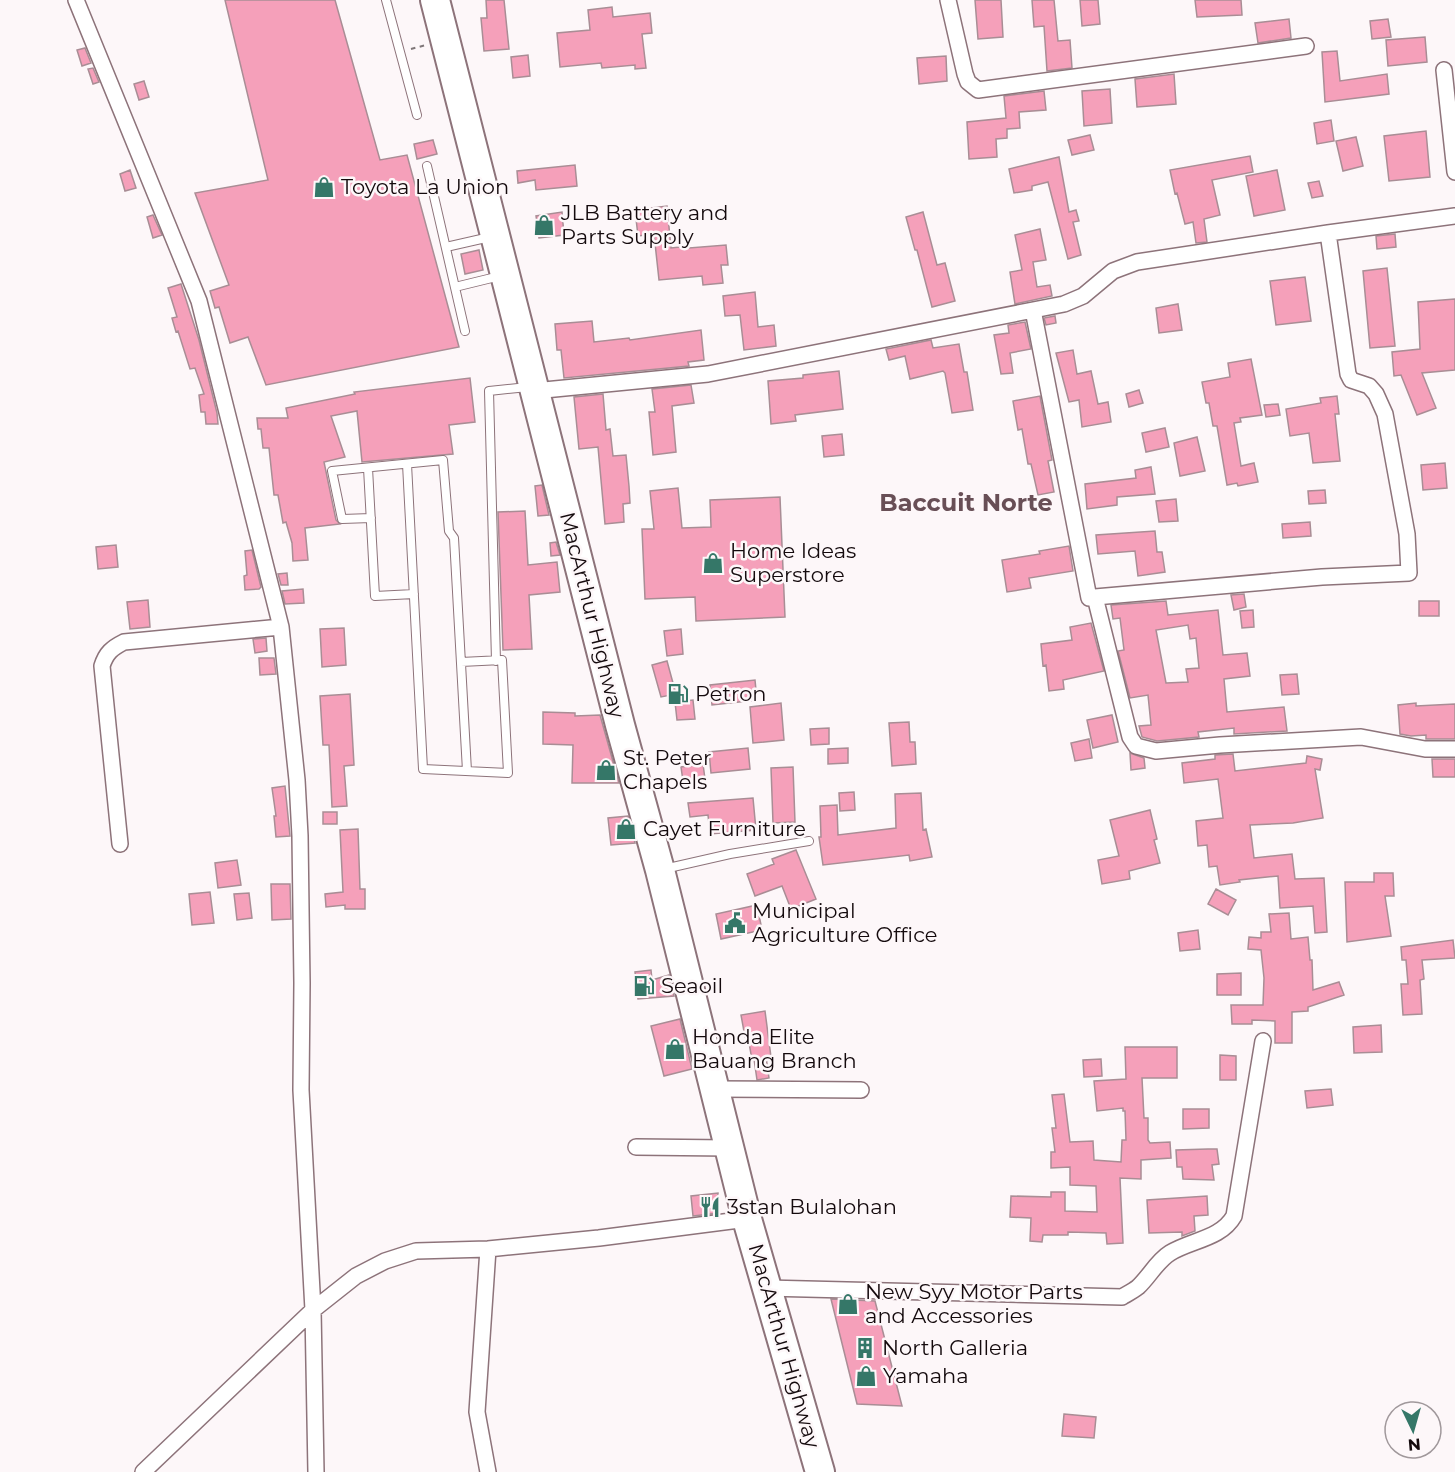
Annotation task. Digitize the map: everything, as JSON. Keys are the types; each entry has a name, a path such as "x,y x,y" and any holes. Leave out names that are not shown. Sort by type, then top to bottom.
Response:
{"highway":[{"name":"MacArthur Highway","path":"435,0 620,725 660,870 747,1219 820,1472"}],"street":[{"path":"76,0 198,302 281,627 297,780 300,836 303,983 301,1090 313,1310 316,1472"},
{"path":"948,0 965,74 972,87 978,90 1305,46"},
{"path":"1444,70 1455,172"},
{"path":"534,389 708,374 1064,304 1083,296 1113,271 1137,262 1455,216"},
{"path":"1033,310 1089,598 1322,577 1409,573 1407,534 1384,414 1376,394 1369,386 1351,380 1348,374 1328,233"},
{"path":"1095,597 1130,737 1136,746 1146,750 1166,751 1220,745 1361,737 1425,749 1455,749"},
{"path":"120,844 102,666 105,657 112,648 124,642 281,627"},
{"path":"766,1288 1122,1297 1137,1288 1168,1254 1185,1245 1207,1238 1230,1223 1234,1216 1263,1041"},
{"path":"715,1089 861,1090"},
{"path":"636,1147 729,1148"},
{"path":"143,1472 313,1310 356,1276 385,1261 416,1251 488,1249 599,1238 747,1219"},
{"path":"488,1249 477,1412 488,1472"}],"lane":[{"path":"386,0 417,115"},
{"path":"427,166 465,331"},
{"path":"446,248 495,236"},
{"path":"455,287 506,275"},
{"path":"496,661 489,392 534,389"},
{"path":"371,518 342,519 332,471 443,460 449,531 454,538 467,771"},
{"path":"407,464 423,769 508,773 502,660 461,662"},
{"path":"368,468 375,596 414,594"},
{"path":"660,870 730,854 809,841"}],"building":[{"name":"Toyota La Union","path":"225,0 335,0 380,160 407,155 459,347 266,385 248,337 230,343 219,307 215,308 210,291 229,285 195,193 268,180"},
{"path":"486,0 504,0 509,49 484,51 481,18 487,18"},
{"path":"975,0 1001,0 1003,37 978,39"},
{"path":"1032,0 1054,0 1058,41 1070,40 1072,68 1047,71 1044,26 1034,27"},
{"path":"1080,0 1098,0 1100,24 1082,26"},
{"path":"1195,0 1241,0 1242,15 1197,17"},
{"path":"612,7 613,17 650,13 652,33 642,34 646,68 635,69 635,65 602,68 601,63 560,67 557,33 590,30 588,10"},
{"path":"1289,19 1291,38 1258,43 1255,23"},
{"path":"1388,19 1391,37 1372,39 1370,21"},
{"path":"1425,37 1427,62 1388,66 1386,40"},
{"path":"85,48 91,63 82,66 77,50"},
{"path":"1337,51 1340,81 1387,74 1389,94 1325,102 1322,52"},
{"path":"528,55 530,76 513,78 511,57"},
{"path":"946,56 947,81 919,84 917,58"},
{"path":"93,68 99,82 93,84 88,69"},
{"path":"1174,74 1176,104 1137,107 1135,79"},
{"path":"144,81 149,97 139,100 134,84"},
{"path":"1110,89 1112,123 1084,126 1082,91"},
{"path":"1044,91 1046,110 1019,112 1020,128 1007,129 1007,138 996,139 997,157 969,159 967,122 1006,118 1004,96"},
{"path":"1331,120 1334,141 1317,144 1314,123"},
{"path":"1426,131 1430,177 1389,181 1384,136"},
{"path":"1090,135 1094,150 1072,155 1068,140"},
{"path":"1356,137 1363,166 1343,171 1336,141"},
{"path":"433,140 437,154 417,159 414,144"},
{"path":"1250,156 1253,172 1212,180 1220,215 1204,219 1207,242 1196,243 1193,222 1185,224 1170,170"},
{"path":"1059,157 1069,212 1076,210 1079,221 1073,222 1081,255 1068,259 1048,182 1032,186 1032,190 1014,193 1009,169"},
{"path":"575,165 577,186 536,190 535,180 518,183 517,171"},
{"path":"130,170 136,188 125,191 120,174"},
{"path":"1277,170 1285,210 1254,216 1246,176"},
{"path":"1319,181 1323,196 1312,198 1308,183"},
{"path":"667,206 671,248 726,245 728,265 721,265 723,283 703,285 702,276 659,280 654,234 638,236 635,210"},
{"path":"562,212 564,235 539,238 536,216"},
{"path":"923,212 937,265 945,263 955,301 932,307 906,217"},
{"path":"153,215 162,235 153,238 147,217"},
{"path":"1040,229 1046,260 1033,262 1037,287 1050,285 1052,296 1015,304 1010,272 1022,270 1015,235"},
{"path":"1395,234 1396,247 1377,249 1376,236"},
{"path":"479,250 483,270 465,274 461,254"},
{"path":"1387,268 1395,346 1370,348 1363,271"},
{"path":"1305,277 1311,321 1276,325 1270,281"},
{"path":"181,284 199,340 218,424 206,424 205,412 201,412 199,395 204,394 195,368 190,369 172,318 177,317 168,288"},
{"path":"755,292 758,327 774,325 776,346 744,350 740,315 725,316 723,296"},
{"path":"1455,299 1455,370 1422,373 1436,408 1417,415 1401,375 1394,376 1392,352 1420,349 1418,302"},
{"path":"1178,304 1182,330 1159,333 1156,308"},
{"path":"1055,316 1056,323 1046,325 1044,318"},
{"path":"592,321 594,342 629,338 630,340 701,330 704,360 688,362 689,366 564,378 561,350 557,350 555,324"},
{"path":"1025,322 1031,349 1010,353 1013,373 1001,374 994,335 1009,333 1008,325"},
{"path":"931,340 933,348 959,344 964,372 967,372 973,410 952,413 943,371 910,379 905,356 889,360 886,349"},
{"path":"1073,350 1077,374 1091,371 1098,404 1108,402 1111,422 1082,427 1079,400 1069,402 1056,353"},
{"path":"1251,359 1262,415 1240,418 1241,422 1234,423 1241,466 1254,463 1258,482 1238,486 1237,483 1227,485 1217,426 1213,426 1202,382 1230,377 1228,363"},
{"path":"839,371 843,409 795,415 796,421 771,424 768,381 803,378 803,375"},
{"path":"470,378 475,422 449,425 453,454 362,462 357,411 331,416 345,457 324,462 336,520 340,524 305,528 308,560 293,561 292,543 286,522 283,523 278,495 274,495 269,448 263,448 257,418 288,418 286,408 355,394 354,392"},
{"path":"691,385 694,403 672,406 676,452 653,455 649,412 655,412 652,389"},
{"path":"1139,390 1143,403 1129,407 1126,394"},
{"path":"603,394 606,430 610,429 613,456 626,455 630,503 623,504 624,522 605,524 598,447 579,449 574,397"},
{"path":"1040,396 1052,460 1048,461 1054,492 1038,495 1031,464 1028,464 1022,429 1018,430 1013,401"},
{"path":"1337,396 1339,414 1335,414 1340,461 1313,463 1309,433 1290,436 1286,409 1321,403 1320,398"},
{"path":"1278,404 1280,415 1266,417 1264,405"},
{"path":"1165,428 1169,447 1146,452 1142,433"},
{"path":"842,434 844,455 824,457 822,436"},
{"path":"1197,437 1205,471 1180,476 1174,443"},
{"path":"1445,463 1447,488 1423,490 1421,465"},
{"path":"1151,467 1155,494 1117,497 1117,505 1087,509 1085,484 1136,478 1135,470"},
{"path":"542,485 549,515 538,516 535,486"},
{"name":"Home Ideas Superstore","path":"678,488 682,528 711,527 710,500 780,497 785,617 696,621 695,597 645,599 642,529 654,529 650,491"},
{"path":"1325,490 1326,503 1309,504 1308,491"},
{"path":"1176,499 1178,521 1159,522 1156,501"},
{"path":"525,511 528,565 557,562 560,592 529,595 532,649 503,650 498,512"},
{"path":"1310,522 1311,536 1283,538 1282,524"},
{"path":"1155,531 1157,552 1162,552 1165,572 1138,576 1135,551 1098,554 1096,535"},
{"path":"556,542 560,555 551,556 550,543"},
{"path":"116,545 118,567 98,569 96,547"},
{"path":"1069,546 1073,571 1029,578 1031,588 1007,592 1002,560 1040,554 1039,551"},
{"path":"252,550 261,587 245,590 244,576 247,575 245,551"},
{"path":"287,573 288,585 281,585 278,574"},
{"path":"303,589 304,603 285,604 282,591"},
{"path":"1244,594 1246,607 1234,610 1231,595"},
{"path":"148,600 150,627 130,629 127,602"},
{"path":"1166,601 1168,615 1218,610 1223,655 1247,653 1250,676 1224,679 1227,712 1284,707 1287,731 1234,734 1234,728 1198,732 1199,737 1157,741 1142,737 1139,726 1151,725 1148,695 1130,698 1118,651 1124,650 1120,618 1113,619 1111,605","holes":["1188,625 1190,639 1196,638 1199,668 1186,669 1188,682 1166,683 1156,630"]},
{"path":"1419,601 1439,601 1439,616 1419,616"},
{"path":"1253,610 1254,627 1242,628 1240,611"},
{"path":"1091,623 1104,671 1063,680 1064,689 1049,691 1041,644 1072,640 1070,627"},
{"path":"344,628 346,665 322,667 320,629"},
{"path":"681,629 683,654 667,656 664,631"},
{"path":"266,638 267,651 255,653 253,639"},
{"path":"259,658 274,658 276,674 260,675"},
{"path":"667,661 676,694 661,697 652,665"},
{"path":"1297,674 1299,694 1282,695 1280,675"},
{"path":"755,680 757,700 712,705 710,685"},
{"path":"350,694 354,765 344,766 347,806 332,807 329,745 323,745 320,696"},
{"path":"693,700 695,719 677,720 675,702"},
{"path":"781,703 784,740 753,743 750,707"},
{"path":"1416,703 1416,706 1455,704 1455,739 1426,739 1426,735 1400,734 1398,705"},
{"path":"543,712 575,713 575,716 600,715 619,783 572,783 573,745 543,744"},
{"path":"1112,715 1118,742 1093,748 1087,720"},
{"path":"909,722 910,742 915,742 916,764 892,766 889,723"},
{"path":"829,728 829,744 811,745 810,729"},
{"path":"1089,739 1092,758 1075,761 1071,743"},
{"path":"748,748 750,769 711,773 709,752"},
{"path":"848,748 848,763 828,764 828,749"},
{"path":"1130,753 1144,758 1145,768 1131,770"},
{"path":"1233,754 1235,771 1306,763 1307,756 1322,759 1320,770 1315,769 1323,818 1293,823 1250,825 1254,858 1292,854 1295,879 1324,878 1327,932 1315,933 1313,906 1280,908 1278,876 1239,880 1240,882 1220,885 1217,866 1209,867 1207,845 1198,846 1196,821 1223,818 1218,779 1184,783 1182,763 1215,759 1215,755"},
{"path":"1432,759 1455,759 1455,777 1433,777"},
{"path":"703,764 705,779 683,781 681,767"},
{"path":"793,767 795,822 773,823 771,768"},
{"path":"285,786 290,836 276,837 272,788"},
{"path":"854,792 855,810 840,811 839,793"},
{"path":"921,793 923,830 926,829 932,857 910,861 909,855 823,865 819,837 821,837 820,806 837,805 838,835 896,828 895,794"},
{"path":"753,798 756,830 710,834 708,815 690,817 688,803"},
{"path":"1150,810 1160,863 1129,871 1130,879 1102,884 1098,860 1119,856 1110,820"},
{"path":"323,812 337,812 337,824 323,824"},
{"path":"628,816 635,843 611,845 608,818"},
{"path":"358,829 360,889 365,889 365,909 345,909 345,905 326,907 325,894 343,892 340,830"},
{"path":"796,850 816,899 791,909 782,886 755,896 747,874 774,864 772,859"},
{"path":"237,860 241,885 218,888 215,863"},
{"path":"1374,873 1393,873 1394,896 1385,896 1391,936 1347,942 1345,882 1374,882"},
{"path":"271,884 290,884 291,919 272,920"},
{"path":"1216,889 1236,900 1228,915 1208,904"},
{"path":"210,892 214,923 192,925 189,894"},
{"path":"249,893 252,918 237,920 234,894"},
{"path":"757,905 762,930 721,939 716,914"},
{"path":"1289,913 1291,939 1308,937 1310,960 1312,960 1313,990 1339,982 1344,995 1308,1007 1308,1011 1292,1012 1292,1043 1275,1043 1275,1021 1252,1020 1252,1024 1232,1024 1231,1005 1263,1005 1264,978 1261,950 1248,949 1249,937 1261,938 1261,932 1271,932 1269,914"},
{"path":"1198,930 1200,949 1180,951 1178,933"},
{"path":"1453,940 1455,958 1422,960 1424,979 1420,980 1422,1014 1403,1015 1401,984 1408,984 1406,960 1402,960 1401,947"},
{"path":"651,970 652,980 669,975 674,996 638,999 635,972"},
{"path":"1241,973 1241,995 1217,995 1217,974"},
{"path":"765,1011 771,1057 766,1057 769,1078 757,1080 754,1059 752,1060 748,1037 745,1037 741,1015"},
{"path":"680,1019 692,1069 664,1076 651,1026"},
{"path":"1381,1025 1382,1052 1354,1053 1353,1027"},
{"path":"1125,1047 1177,1047 1177,1078 1142,1078 1144,1118 1148,1118 1148,1140 1150,1143 1170,1142 1171,1158 1141,1160 1141,1179 1120,1178 1123,1243 1107,1244 1106,1233 1068,1232 1068,1235 1043,1235 1042,1242 1030,1241 1031,1218 1010,1217 1011,1196 1051,1197 1051,1192 1065,1192 1065,1211 1097,1212 1096,1186 1070,1185 1070,1167 1051,1168 1051,1152 1055,1152 1052,1128 1056,1128 1052,1095 1064,1094 1070,1142 1093,1141 1094,1160 1121,1162 1122,1140 1126,1140 1125,1111 1123,1108 1097,1111 1094,1081 1126,1079"},
{"path":"1220,1055 1236,1056 1236,1080 1220,1080"},
{"path":"1101,1059 1102,1076 1084,1077 1083,1060"},
{"path":"1331,1089 1333,1105 1307,1108 1305,1091"},
{"path":"1183,1109 1209,1109 1209,1128 1183,1129"},
{"path":"1217,1149 1219,1164 1212,1165 1214,1180 1183,1179 1182,1167 1177,1167 1176,1150"},
{"path":"718,1193 719,1213 693,1216 691,1196"},
{"path":"1207,1196 1208,1215 1194,1216 1195,1231 1182,1236 1182,1232 1149,1233 1147,1200"},
{"name":"North Galleria","path":"831,1299 875,1301 902,1406 857,1404"},
{"path":"1064,1414 1096,1417 1094,1438 1062,1436"}],"place":[{"name":"Toyota La Union","path":"324,187"},
{"name":"JLB Battery and Parts Supply","path":"544,225"},
{"name":"Home Ideas Superstore","path":"713,563"},
{"name":"Petron","path":"678,694"},
{"name":"St. Peter Chapels","path":"606,770"},
{"name":"Cayet Furniture","path":"626,829"},
{"name":"Municipal Agriculture Office","path":"735,923"},
{"name":"Seaoil","path":"644,986"},
{"name":"Honda Elite Bauang Branch","path":"675,1049"},
{"name":"3stan Bulalohan","path":"710,1207"},
{"name":"New Syy Motor Parts and Accessories","path":"848,1304"},
{"name":"North Galleria","path":"865,1348"},
{"name":"Yamaha","path":"866,1376"}],"district":[{"name":"Baccuit Norte","path":"966,503"}]}
